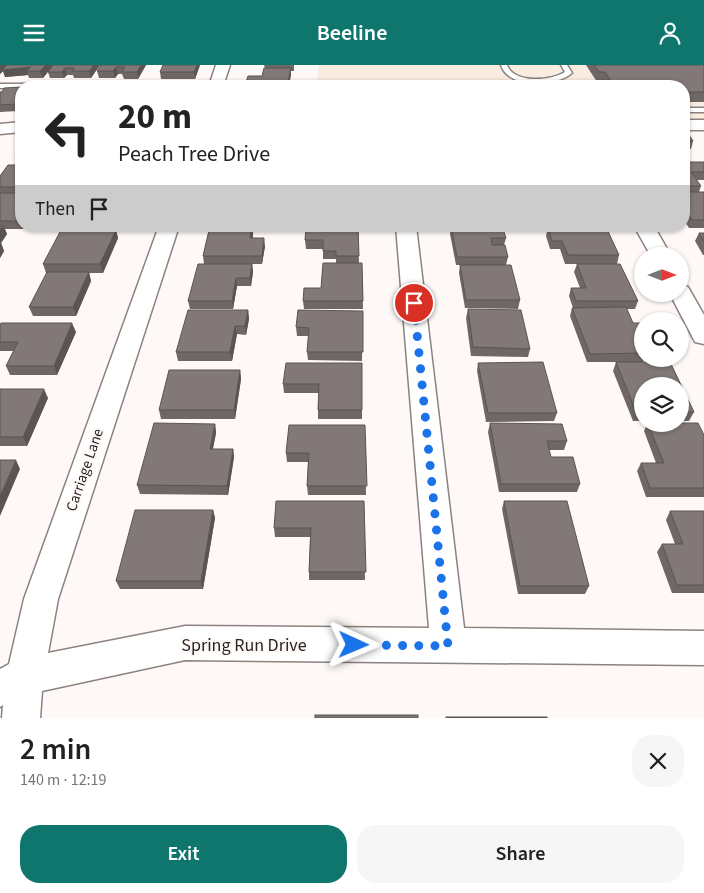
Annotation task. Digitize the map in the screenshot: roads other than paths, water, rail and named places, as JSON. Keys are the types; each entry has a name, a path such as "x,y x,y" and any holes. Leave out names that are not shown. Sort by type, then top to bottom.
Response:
{"street":[{"path":"218,80 223,65"},
{"path":"690,125 704,125"},
{"name":"Carriage Lane","path":"20,718 13,682 167,232"},
{"path":"407,232 448,646"},
{"path":"647,232 656,247"},
{"path":"686,303 704,336"},
{"name":"Spring Run Drive","path":"13,682 185,643 704,648"}],"lane":[{"path":"504,65 508,73 519,79 543,80 563,77 569,73 564,65"},
{"path":"0,87 15,87"},
{"path":"690,110 704,110"}]}
